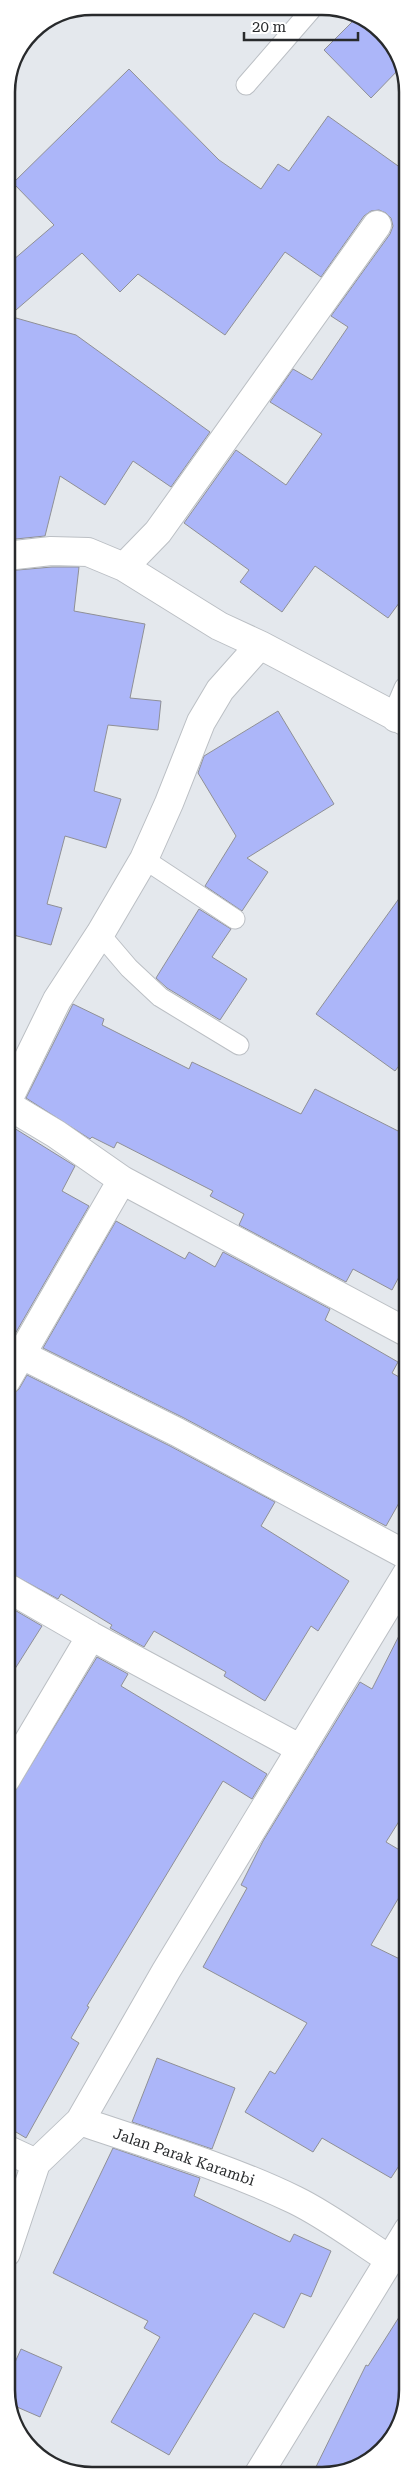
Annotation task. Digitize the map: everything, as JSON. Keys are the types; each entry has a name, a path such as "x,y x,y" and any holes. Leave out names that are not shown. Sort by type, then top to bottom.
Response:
{"street":[{"path":"124,567 158,532 377,226"},
{"path":"15,555 51,551 88,552 124,567 219,626 260,645 399,718"},
{"path":"15,1086 57,1000 100,934 144,859 169,803 201,722 220,690 260,645"},
{"path":"15,1109 56,1134 122,1180 399,1328"},
{"path":"15,1349 122,1180"},
{"path":"15,1351 177,1432 399,1551"},
{"path":"15,2226 36,2164 80,2121 166,1971 399,1587"},
{"path":"15,1592 91,1636 301,1749"},
{"path":"15,1764 91,1636"},
{"name":"Jalan Parak Karambi","path":"80,2121 214,2165 260,2184 298,2202 390,2259"},
{"path":"15,2154 36,2164"},
{"path":"263,2467 399,2244"}],"lane":[{"path":"246,85 307,15"},
{"path":"144,859 235,919"},
{"path":"100,934 129,968 160,997 239,1045"}],"building":[{"path":"353,21 361,25 380,41 389,53 396,72 371,98 324,50"},
{"path":"129,69 219,160 261,189 278,164 289,171 328,116 399,167 399,603 388,618 315,566 282,612 240,582 249,570 184,523 236,450 286,485 322,434 270,402 293,369 312,380 348,327 331,316 390,234 393,226 391,218 379,210 371,211 364,216 321,277 285,252 225,335 138,274 120,292 82,253 15,311 15,258 54,225 15,185 15,181"},
{"path":"15,318 76,335 210,432 171,487 133,461 105,505 60,476 45,536 15,539"},
{"path":"79,567 74,611 145,624 130,698 161,701 158,730 108,725 94,791 121,799 106,848 65,836 47,904 62,908 51,945 15,935 15,570"},
{"path":"278,711 334,804 247,858 268,872 242,911 205,886 236,836 198,773 204,756"},
{"path":"399,899 399,1066 395,1071 316,1014"},
{"path":"199,909 231,929 212,957 247,979 220,1020 167,988 156,978"},
{"path":"73,1004 104,1019 102,1025 189,1069 192,1062 301,1114 315,1089 399,1131 399,1277 392,1290 353,1269 346,1282 239,1225 244,1214 210,1196 213,1191 117,1142 114,1148 92,1137 90,1139 26,1098"},
{"path":"15,1129 75,1166 62,1191 89,1206 15,1334"},
{"path":"116,1221 185,1259 189,1252 215,1267 223,1252 330,1309 325,1320 398,1362 392,1373 399,1377 399,1503 386,1526 184,1418 43,1348"},
{"path":"27,1375 170,1446 275,1502 261,1526 349,1581 318,1631 311,1626 265,1701 224,1676 226,1672 154,1631 144,1647 110,1628 112,1625 61,1594 58,1599 15,1576 15,1393"},
{"path":"15,1610 42,1626 15,1669"},
{"path":"399,1636 399,1821 386,1842 399,1850 399,1897 371,1945 399,1959 399,2166 391,2178 322,2138 313,2152 245,2112 270,2071 275,2074 307,2023 203,1967 247,1888 241,1885 263,1841 360,1682 372,1689"},
{"path":"97,1657 128,1674 121,1686 267,1774 252,1799 223,1781 87,2006 89,2007 71,2038 79,2043 26,2138 15,2131 15,1791"},
{"path":"157,2058 235,2088 212,2149 132,2122"},
{"path":"113,2148 200,2178 194,2196 290,2242 294,2234 331,2251 311,2297 301,2293 284,2328 254,2313 169,2455 111,2422 160,2337 144,2328 148,2321 53,2273"},
{"path":"399,2317 398,2405 389,2429 369,2451 356,2459 327,2467 316,2467 366,2365 368,2366"},
{"path":"21,2349 62,2367 40,2417 17,2407 15,2362"}]}
